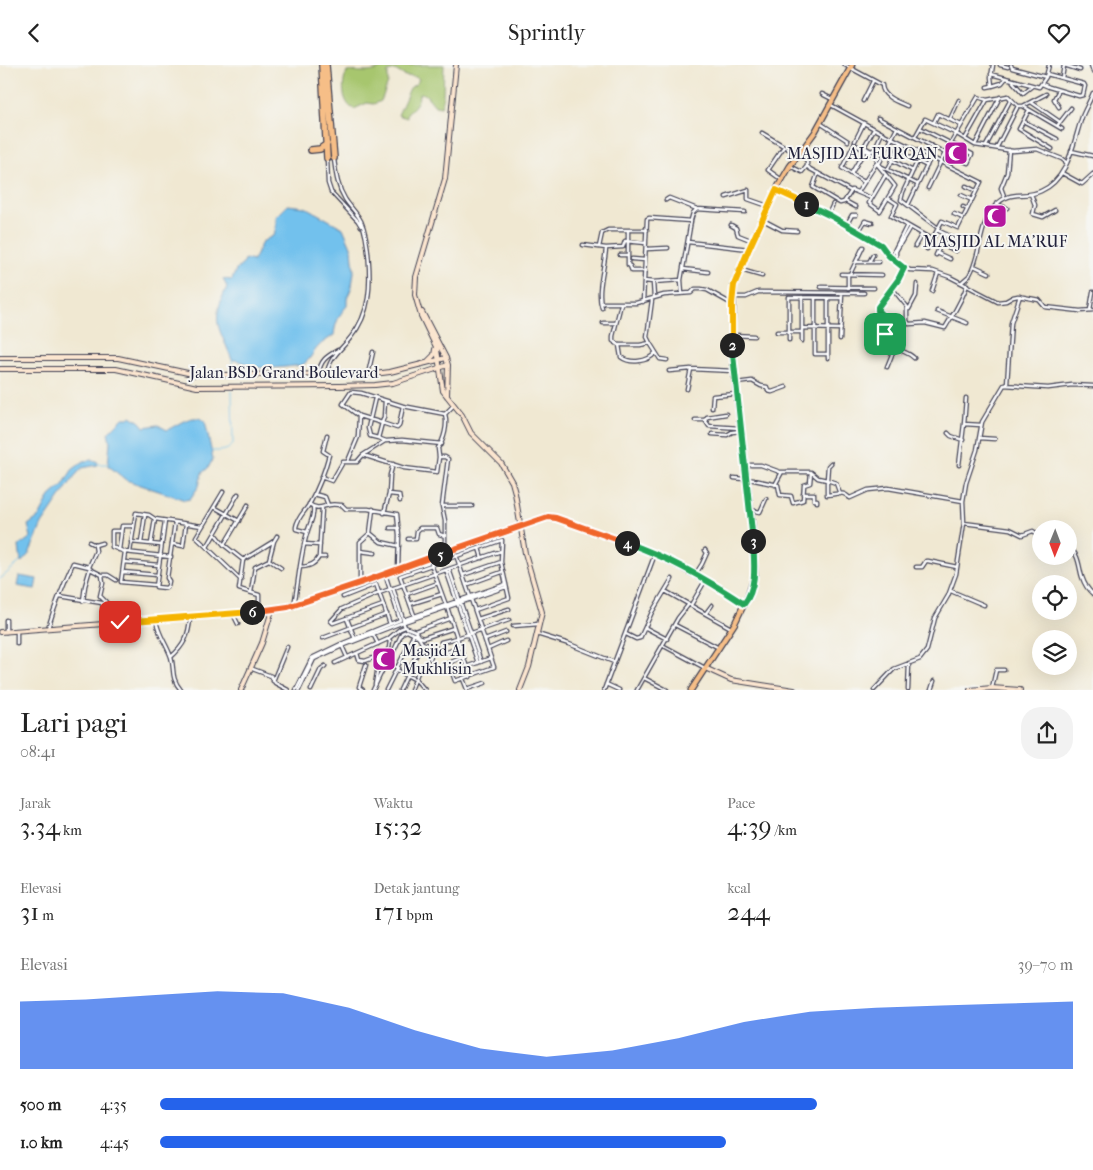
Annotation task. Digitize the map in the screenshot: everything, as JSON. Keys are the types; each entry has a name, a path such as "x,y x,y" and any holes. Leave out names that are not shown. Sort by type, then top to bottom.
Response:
{"highway":[{"path":"322,65 327,158"},
{"path":"326,65 334,158"},
{"path":"311,150 320,149 327,144"}],"main road":[{"path":"441,383 439,360 435,346 421,316 415,295 416,277 445,179 456,65"},
{"path":"691,690 732,628 748,597 755,574 752,524 734,371 732,297 734,285 776,190 820,123 851,66"},
{"path":"418,304 446,358 448,365 447,396"},
{"path":"424,363 434,355 435,346"},
{"name":"Jalan BSD Grand Boulevard","path":"0,358 118,358 197,375 327,375 390,372 446,358"},
{"name":"Jalan BSD Grand Boulevard","path":"0,369 116,369 197,387 327,386 393,383 448,365"},
{"path":"424,373 436,374 439,377 443,391 462,415 471,433 492,452 504,467 515,493 531,579 542,613 520,690"},
{"path":"318,386 319,375"},
{"path":"327,375 327,386"},
{"path":"0,632 272,610 294,605 360,583 541,518 556,518 655,554 744,604"},
{"path":"241,690 262,643 272,610"},
{"path":"705,668 731,680 766,688 794,690"},
{"path":"970,690 992,687 1020,690"}],"street":[{"path":"845,65 851,66 882,85 882,89 886,94 907,106"},
{"path":"992,86 991,74 993,65"},
{"path":"1000,65 1062,78 1084,84 1085,88 1083,95 1080,96 1042,84"},
{"path":"991,74 1039,87 1047,76 1049,65"},
{"path":"1062,78 1064,65 1080,70"},
{"path":"1091,65 1093,71"},
{"path":"987,87 1002,83 1006,79"},
{"path":"863,101 873,81"},
{"path":"1012,81 1022,92 1025,92 1032,86"},
{"path":"1059,90 1054,99 1059,107"},
{"path":"962,282 969,276 974,266 988,219 996,204 1005,197 1031,194 1044,189 1062,173 1083,113 1093,93"},
{"path":"822,94 831,102 874,129 981,182 958,228 942,221 927,249"},
{"path":"928,188 945,153 978,97 987,100 1008,96 1018,106 1022,106 1046,95"},
{"path":"975,145 1000,97"},
{"path":"983,146 1011,99"},
{"path":"950,119 959,100"},
{"path":"965,139 987,100"},
{"path":"1031,102 1060,122"},
{"path":"997,147 1018,106"},
{"path":"1022,106 1062,129"},
{"path":"1057,126 1070,108"},
{"path":"1028,110 1019,130 1052,149"},
{"path":"934,123 938,114 961,125"},
{"path":"878,118 945,153"},
{"path":"915,137 925,119 975,145 1009,150 1038,149 1067,163"},
{"path":"1023,121 1057,139"},
{"path":"820,123 848,141"},
{"path":"855,141 864,123"},
{"path":"858,191 874,165 878,164 897,128"},
{"path":"920,128 972,154 968,163 958,158"},
{"path":"874,129 865,146 871,151 874,150 882,133"},
{"path":"762,133 807,160 807,166 802,172 790,166"},
{"path":"888,169 901,143"},
{"path":"864,182 842,167 853,145 877,157 878,164 894,185 880,211 870,205 871,198 886,176"},
{"path":"768,170 784,147"},
{"path":"851,174 865,150"},
{"path":"1005,197 1001,188 1007,173 1009,150"},
{"path":"897,151 927,166"},
{"path":"1071,151 1093,156"},
{"path":"907,206 931,157"},
{"path":"327,158 328,183 331,192 358,221 366,239"},
{"path":"327,375 328,366 352,336 366,308 369,283 366,239 360,220 346,200 337,182 334,158"},
{"path":"892,160 913,171"},
{"path":"918,162 908,179 901,200 937,229 958,241"},
{"path":"878,164 917,184"},
{"path":"807,166 850,191 858,191 871,198"},
{"path":"764,168 782,180"},
{"path":"818,173 813,187 840,203 845,201 856,207"},
{"path":"1062,173 1082,184 1093,174"},
{"path":"966,186 976,191"},
{"path":"726,197 748,189 748,199 768,206"},
{"path":"776,190 859,231 883,246 895,262 904,268 938,273 962,282 998,302 1020,296 1039,300 1045,307 1080,311 1092,310 1093,292"},
{"path":"845,201 850,191"},
{"path":"1031,194 1035,205 1033,214 1043,217 1055,210"},
{"path":"961,195 972,200"},
{"path":"666,200 669,198 697,209 745,212"},
{"path":"888,198 897,204 891,216 932,240"},
{"path":"828,215 833,204"},
{"path":"996,204 1007,208"},
{"path":"963,207 967,209"},
{"path":"682,294 681,280 691,220 693,213 697,209"},
{"path":"954,214 963,218"},
{"path":"847,224 852,215 856,215"},
{"path":"643,302 649,218 691,220"},
{"path":"762,219 782,230 797,231"},
{"path":"859,231 866,221 872,223"},
{"path":"731,225 736,228 738,235 753,241"},
{"path":"893,253 908,226"},
{"path":"896,256 896,251 908,226"},
{"path":"599,247 602,233 609,230 648,230"},
{"path":"628,230 628,265 630,266 630,271 645,271"},
{"path":"915,246 922,234"},
{"path":"946,235 936,254 950,259"},
{"path":"583,245 606,248 623,247 624,242 628,241 646,243"},
{"path":"688,242 749,249"},
{"path":"942,244 956,251"},
{"path":"848,293 849,274 863,247"},
{"path":"602,308 599,300 606,263 606,248"},
{"path":"646,249 668,248"},
{"path":"620,255 628,255"},
{"path":"868,262 873,255"},
{"path":"632,259 645,260"},
{"path":"856,262 879,262"},
{"path":"974,266 989,273"},
{"path":"904,268 878,307 878,311 884,317 881,331 887,335 895,347 914,358"},
{"path":"683,269 708,272"},
{"path":"740,269 762,276"},
{"path":"932,291 938,273"},
{"path":"841,274 882,275"},
{"path":"644,281 653,283 681,280"},
{"path":"653,283 653,299 647,337 661,360 667,360"},
{"path":"907,308 910,308 913,303 917,284"},
{"path":"892,288 907,308 907,321 911,325 925,323 944,328 962,301 967,285"},
{"path":"821,287 874,288"},
{"path":"601,303 643,302 664,295 691,293 696,289 705,289 732,304"},
{"path":"732,297 746,297 758,292 864,293"},
{"path":"840,339 842,293"},
{"path":"1007,384 1011,323 1020,296"},
{"path":"789,340 789,297 842,298"},
{"path":"802,297 802,341"},
{"path":"816,297 815,353 828,354"},
{"path":"828,298 828,359"},
{"path":"622,304 613,339 619,345 621,357 624,360 644,360 652,357 655,353"},
{"path":"937,311 967,323"},
{"path":"872,321 878,320 882,324"},
{"path":"603,323 616,323"},
{"path":"802,328 841,329"},
{"path":"777,332 802,332"},
{"path":"732,335 754,336"},
{"path":"619,345 650,343"},
{"path":"887,367 895,347"},
{"path":"319,375 322,362 328,356 341,349"},
{"path":"368,374 373,351"},
{"path":"669,371 691,369 734,371"},
{"path":"688,389 691,369"},
{"path":"735,383 753,381 767,387 767,390 770,392 786,387"},
{"path":"874,690 894,669 920,659 926,653 934,618 951,591 957,567 964,523 963,501 966,483 976,455 981,425 1004,385 1048,388 1072,385 1093,386"},
{"path":"403,407 398,427 359,416 342,404 351,392 403,407 445,414"},
{"path":"712,408 713,395 736,394"},
{"path":"375,398 368,428 369,435 386,441 402,440 442,444"},
{"path":"959,465 966,398"},
{"path":"378,438 385,401"},
{"path":"445,414 454,405"},
{"path":"363,455 393,465 437,472 438,448 442,444 446,421 445,414"},
{"path":"695,421 705,420 707,417 726,415"},
{"path":"348,461 358,437 359,416"},
{"path":"705,420 709,427 741,429"},
{"path":"964,424 981,425"},
{"path":"712,435 726,435 741,429"},
{"path":"948,433 951,437 963,440"},
{"path":"307,531 296,529 296,527 314,494 329,455 323,451 327,435"},
{"path":"979,438 995,439"},
{"path":"321,477 332,481 342,463 348,461 356,463 363,455 386,441"},
{"path":"439,457 448,459 442,506 445,521 445,552"},
{"path":"831,463 828,468 827,495 845,494 849,498 868,490 888,488 963,501"},
{"path":"384,513 393,465"},
{"path":"745,465 761,465 782,472 811,472 818,478 836,483 840,495"},
{"path":"775,485 782,472"},
{"path":"734,477 779,486 780,495 791,496 793,503 803,500 804,485 810,483 811,472"},
{"path":"223,492 196,537 241,579"},
{"path":"207,547 238,494"},
{"path":"314,494 325,497 328,505"},
{"path":"389,494 399,495 400,501"},
{"path":"803,494 814,494 814,500 817,500 817,502"},
{"path":"749,510 760,511 766,499"},
{"path":"309,504 322,508 328,505 342,505 346,509 373,509 384,513 397,514 399,528 398,569"},
{"path":"224,545 248,505"},
{"path":"442,506 472,506"},
{"path":"214,507 238,521"},
{"path":"294,605 304,543 314,513 314,507"},
{"path":"300,567 308,567 316,562 319,557 322,508"},
{"path":"360,583 361,540 370,533 373,509"},
{"path":"130,551 136,513 164,521 202,526"},
{"path":"141,543 146,515"},
{"path":"151,544 155,519"},
{"path":"156,585 164,521"},
{"path":"125,552 121,582 168,588 169,581 167,578 175,522"},
{"path":"964,523 1010,529 1022,535 1032,531"},
{"path":"173,543 183,545 186,524"},
{"path":"119,550 122,526 134,526"},
{"path":"390,528 399,528"},
{"path":"408,539 416,539 417,531 420,528 437,528 440,534 445,536"},
{"path":"121,531 112,531 111,547 125,552 130,551 171,557"},
{"path":"370,533 381,542 398,546"},
{"path":"215,534 224,545 243,560"},
{"path":"251,592 255,567 269,559 277,536"},
{"path":"414,615 400,577 401,575 502,540 501,562 508,598 475,610"},
{"path":"243,560 274,541"},
{"path":"89,542 95,545 102,543"},
{"path":"131,542 161,545"},
{"path":"304,543 320,545"},
{"path":"83,601 85,586 96,551 95,545"},
{"path":"479,548 482,558"},
{"path":"694,575 707,553 705,550"},
{"path":"360,551 375,553"},
{"path":"383,605 333,623 331,621 342,609 379,593 502,551"},
{"path":"604,690 655,554"},
{"path":"456,555 491,658 493,668 456,682 452,673 491,658"},
{"path":"319,557 325,557"},
{"path":"269,559 281,568"},
{"path":"1078,559 1083,578 1093,594"},
{"path":"243,560 239,590 259,595 259,612"},
{"path":"916,567 922,567 928,561 957,567"},
{"path":"124,562 159,565"},
{"path":"463,575 501,562"},
{"path":"48,628 56,601 60,596 73,563 90,568 102,575 108,575 116,580"},
{"path":"431,564 470,677"},
{"path":"448,569 479,663"},
{"path":"122,572 157,575"},
{"path":"466,585 503,572"},
{"path":"385,574 405,627 423,638 454,628"},
{"path":"102,575 103,583 100,596 106,602 103,604 106,623"},
{"path":"626,634 638,639 646,628 652,612 672,579"},
{"path":"637,690 675,625 706,581"},
{"path":"407,594 438,583"},
{"path":"343,597 376,584 390,624"},
{"path":"297,690 313,661 355,639 373,634 414,615 459,602 506,585"},
{"path":"665,591 732,628"},
{"path":"951,591 984,605"},
{"path":"410,604 442,594"},
{"path":"60,596 103,604"},
{"path":"706,613 712,605"},
{"path":"297,690 310,660 390,624 446,606"},
{"path":"478,619 510,609"},
{"path":"233,614 238,624"},
{"path":"323,639 386,614"},
{"path":"171,657 179,650 188,637 190,617"},
{"path":"347,618 355,639"},
{"path":"374,688 385,665 388,664 402,633 414,632 451,618"},
{"path":"6,620 6,632"},
{"path":"156,620 159,633 171,657 174,677 181,690"},
{"path":"441,642 509,620"},
{"path":"513,626 540,624"},
{"path":"675,625 719,648"},
{"path":"335,663 388,639 405,627"},
{"path":"646,628 667,639"},
{"path":"17,631 18,644"},
{"path":"414,632 422,643 435,647 430,659"},
{"path":"386,690 414,632"},
{"path":"485,640 506,632"},
{"path":"373,634 378,644"},
{"path":"537,634 569,644 614,662"},
{"path":"357,653 359,660 365,661 386,653 390,641 388,639"},
{"path":"488,649 506,641"},
{"path":"400,690 422,643"},
{"path":"342,646 347,657"},
{"path":"664,646 705,668"},
{"path":"273,681 287,647"},
{"path":"445,653 460,647"},
{"path":"446,664 464,657"},
{"path":"908,690 909,663"},
{"path":"388,664 416,680 425,690"},
{"path":"363,690 359,687 366,665"},
{"path":"311,690 321,669 325,666"},
{"path":"374,688 378,666"},
{"path":"412,690 420,667"},
{"path":"250,668 271,676 273,681 288,690"},
{"path":"992,687 996,670 1004,670"},
{"path":"644,678 667,690"},
{"path":"463,679 467,689 485,683"},
{"path":"932,690 934,681"},
{"path":"606,684 619,690"}],"green space":[{"path":"383,65 444,65 441,107 435,106 426,95 421,93 415,105 407,113 407,118 398,115 410,88 419,79 405,76 395,70 388,72 388,83 381,101 374,104 367,103 354,109 347,103 344,93 343,87 347,72 371,72"}],"water":[{"path":"288,205 305,207 343,228 352,249 354,272 352,286 347,299 347,306 338,319 334,335 320,345 305,363 276,368 251,366 232,360 220,332 218,309 227,287 223,279 232,280 236,270 244,263 245,259 253,261 262,242 274,235 276,217"},
{"path":"131,416 144,427 158,425 167,430 191,419 196,418 205,421 213,459 208,468 202,473 199,486 190,499 185,500 126,480 108,466 110,442 108,433 123,418"},
{"path":"84,461 97,461 98,465 82,468 74,477 42,524 29,554 21,563 19,546 31,537 28,525 39,517 50,496 63,485 72,470"},
{"path":"19,576 37,579 35,589 17,586"}],"waterway":[{"path":"232,360 233,371"},
{"path":"211,451 226,450 233,444 232,391"},
{"path":"97,464 108,464"},
{"path":"0,579 20,562"}],"place":[{"name":"MASJID AL FURQAN","path":"956,153"},
{"name":"MASJID AL MA'RUF","path":"995,216"},
{"name":"Masjid Al Mukhlisin","path":"384,659"}],"route":[{"path":"120,622 259,612 288,607 520,525 548,517 556,518 655,554 721,589 744,604 754,581 755,563 734,371 732,297 740,269 776,190 859,231 881,245 895,262 904,268 898,280 878,307 878,311 884,317 881,329 885,334"}]}
